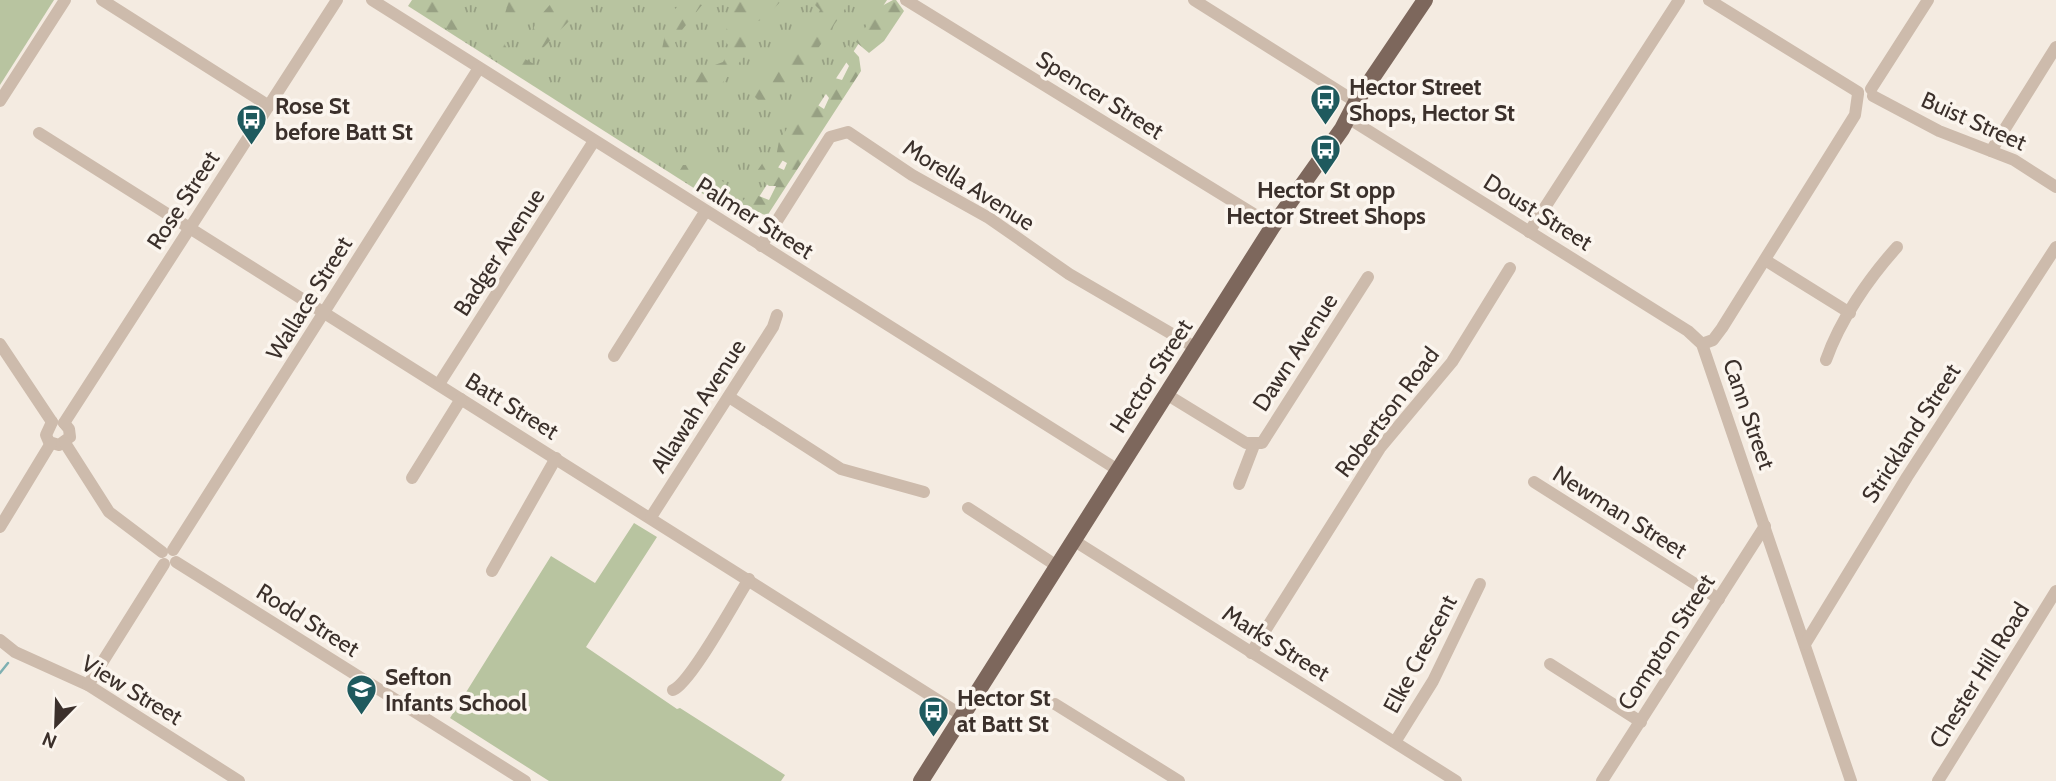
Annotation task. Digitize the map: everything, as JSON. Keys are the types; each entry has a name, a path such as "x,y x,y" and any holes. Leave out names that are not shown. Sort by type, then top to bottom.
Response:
{"main road":[{"name":"Hector Street","path":"921,781 1273,226 1425,0"}],"street":[{"path":"0,101 65,0"},
{"path":"102,0 269,106"},
{"name":"Rose Street","path":"58,423 190,230 337,0"},
{"name":"Palmer Street","path":"372,0 1118,470"},
{"name":"Spencer Street","path":"906,0 1273,226"},
{"path":"1194,0 1356,102"},
{"path":"1529,232 1679,0"},
{"name":"Buist Street","path":"1709,0 1865,93 1939,131 2014,160 2056,187"},
{"name":"Cann Street","path":"1851,781 1702,344 1713,340 1722,328 1855,115 1865,93 1928,0"},
{"path":"1991,150 2056,47"},
{"name":"Wallace Street","path":"88,685 480,68"},
{"name":"Doust Street","path":"1348,118 1688,331 1702,344"},
{"name":"Morella Avenue","path":"761,246 830,137 848,132 912,175 989,218 1069,274 1196,348"},
{"name":"Batt Street","path":"39,133 963,716"},
{"name":"Badger Avenue","path":"439,384 594,141"},
{"path":"614,356 705,212"},
{"path":"1826,360 1833,340 1883,262 1897,247"},
{"name":"Strickland Street","path":"1805,644 1907,477 2056,247"},
{"path":"1765,260 1850,313"},
{"name":"Robertson Road","path":"1251,653 1380,447 1452,362 1510,268"},
{"name":"Dawn Avenue","path":"1239,484 1254,445 1265,439 1368,277"},
{"name":"Allawah Avenue","path":"651,517 773,327 777,315"},
{"path":"0,344 58,423 70,433 65,443 51,443"},
{"name":"Dawn Avenue","path":"1166,394 1254,445"},
{"path":"729,397 841,470 925,492"},
{"path":"412,478 461,398"},
{"path":"51,443 46,431 58,423"},
{"path":"0,527 51,443"},
{"name":"Rodd Street","path":"65,443 109,512 169,557 525,781"},
{"path":"492,571 556,458"},
{"name":"Newman Street","path":"1534,482 1719,599"},
{"path":"968,509 1057,566"},
{"name":"Compton Street","path":"1602,781 1765,526"},
{"name":"Marks Street","path":"1073,540 1456,781"},
{"path":"673,690 680,687 691,671 749,579"},
{"name":"Elke Crescent","path":"1395,743 1433,681 1480,584"},
{"name":"Chester Hill Road","path":"1938,781 2051,612 2056,592"},
{"name":"View Street","path":"0,640 15,652 88,685 219,776 239,781"},
{"path":"1550,664 1641,722"},
{"path":"1055,704 1179,781"}],"green space":[{"path":"0,0 54,0 0,85"},
{"path":"412,0 887,0 744,220 408,6"},
{"path":"417,0 460,0 464,33 456,35 413,6"},
{"path":"509,0 525,0 521,19 503,41 507,49 534,64 528,81 483,52 481,47 501,27"},
{"path":"554,0 574,0 571,19 542,49 530,50 526,41 541,15"},
{"path":"686,0 702,5 674,40 677,48 672,58 661,54 669,14"},
{"path":"737,0 782,0 764,19 752,23 743,58 714,93 692,94 689,86 698,71 723,62 730,48 724,39 733,4"},
{"path":"810,0 851,0 804,69 762,104 747,89 766,67 809,33 820,10"},
{"path":"896,0 904,11 884,41 869,53 856,42 878,8"},
{"path":"848,45 859,57 861,71 767,216 756,211 746,221 733,210 751,193 769,200 776,186 769,186 755,174 764,161 784,170 787,163 776,157 779,141 803,104 813,102 824,109 829,98 823,90 828,76 842,80 849,66 840,54"},
{"path":"697,154 711,165 715,176 725,183 723,188 729,193 736,193 736,197 720,197 705,191 680,170 683,165 688,165 689,157"},
{"path":"634,523 657,537 586,647 677,709 680,708 785,775 781,781 549,781 450,718 551,556 595,583"}],"waterway":[{"path":"0,673 8,663"}],"place":[{"name":"Hector Street Shops, Hector St","path":"1326,127"},
{"name":"Rose St before Batt St","path":"252,146"},
{"name":"Hector St opp Hector Street Shops","path":"1326,176"},
{"name":"Sefton Infants School","path":"362,717"},
{"name":"Hector St at Batt St","path":"934,738"}]}
